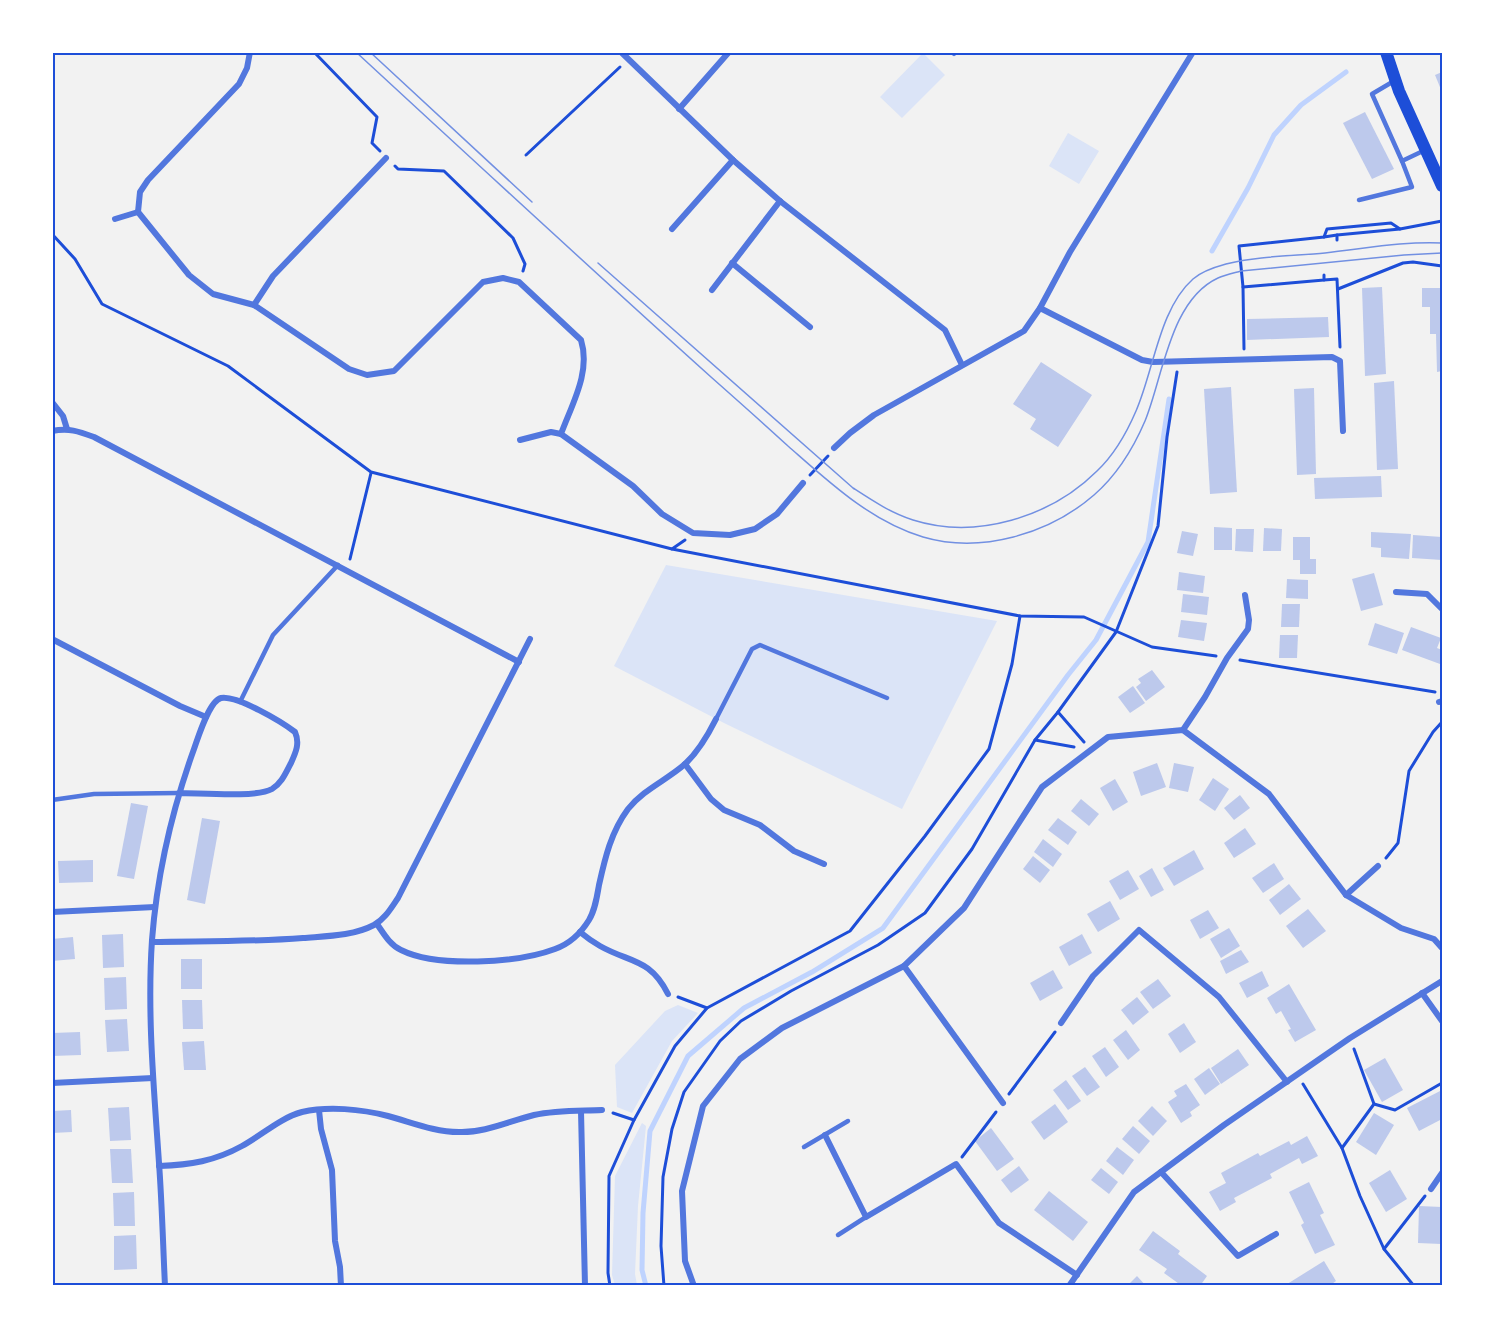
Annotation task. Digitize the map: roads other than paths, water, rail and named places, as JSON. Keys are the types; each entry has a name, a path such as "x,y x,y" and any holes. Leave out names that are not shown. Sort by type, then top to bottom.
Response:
{"main road":[{"path":"1386,52 1395,81 1443,186"}],"street":[{"path":"250,52 247,68 239,84 148,180 140,192 138,212 189,275 213,294 254,305 349,369 367,375 388,374 394,371 483,282 503,278 519,282 581,340 585,352 582,377 561,434"},
{"path":"621,52 733,160 780,201 945,330 962,365"},
{"path":"679,109 729,52"},
{"path":"834,448 874,415 1024,331 1193,52"},
{"path":"254,305 280,267 386,158"},
{"path":"672,230 733,160"},
{"path":"712,290 780,201"},
{"path":"115,219 138,212"},
{"path":"732,263 810,327"},
{"path":"1040,308 1142,360 1164,363 1332,357 1340,361 1343,431"},
{"path":"52,402 63,416 67,429"},
{"path":"52,431 76,430 94,437 519,662"},
{"path":"520,440 551,432 561,434 633,486 662,514 693,533 730,535 755,529 777,514 802,483"},
{"path":"1396,592 1427,594 1443,609"},
{"path":"1183,730 1227,658 1248,629 1245,595"},
{"path":"52,639 180,706 206,717"},
{"path":"152,942 277,940 332,936 356,932 377,924 386,916 398,898 530,639"},
{"path":"165,1286 153,1078 152,942 155,907 179,793 206,717 217,700 222,698 240,702 295,732 298,744 284,778 272,789 265,792 179,793"},
{"path":"377,924 388,940 400,950 427,958 453,962 473,962 536,954 569,942 590,919 614,832 628,810 639,797 685,764 698,751 716,719"},
{"path":"694,1286 685,1261 682,1191 703,1106 740,1059 782,1028 904,966 964,908 1042,787 1108,737 1183,730 1269,794 1346,895 1401,928 1434,939 1443,948"},
{"path":"685,764 705,793 724,810 760,825 794,851 824,864"},
{"path":"1346,895 1378,866"},
{"path":"52,912 155,907"},
{"path":"1061,1023 1094,976 1139,930 1219,997 1287,1082"},
{"path":"580,932 602,947 641,963 653,971 668,994"},
{"path":"904,966 1003,1103"},
{"path":"1069,1286 1134,1192 1224,1125 1350,1038 1443,981"},
{"path":"1422,993 1443,1021"},
{"path":"52,1083 153,1078"},
{"path":"319,1110 321,1129 332,1170 335,1241 341,1286"},
{"path":"159,1166 189,1165 221,1156 243,1146 284,1119 300,1112 342,1110 386,1115 442,1131 457,1132 483,1130 556,1111 602,1110"},
{"path":"581,1111 585,1286"},
{"path":"825,1135 866,1217 957,1164 999,1223 1077,1275"},
{"path":"1161,1172 1238,1256 1276,1234"},
{"path":"1431,1189 1443,1173"}],"lane":[{"path":"1359,200 1412,187 1372,94 1395,81"},
{"path":"1402,161 1426,149"},
{"path":"240,702 273,635 338,565"},
{"path":"716,719 749,653 755,646 760,645 887,698"},
{"path":"52,800 104,793 179,793"},
{"path":"804,1147 848,1121"},
{"path":"838,1235 866,1217"}],"waterway":[{"path":"1212,251 1248,188 1274,135 1301,105 1346,72"},
{"path":"646,1286 642,1270 643,1213 650,1131 688,1056 744,1008 812,972 883,928 1096,640 1148,542 1169,399"}],"tram line":[{"path":"356,52 666,337 835,486 885,521 923,537 945,542 968,543 1013,537 1056,520 1076,509 1094,495 1124,461 1145,421 1170,341 1189,303 1202,289 1218,278 1241,271 1442,253"},
{"path":"370,52 532,202"},
{"path":"598,263 853,488 882,506 913,520 937,526 962,527 987,525 1035,512 1058,501 1103,465 1120,443 1136,411 1158,341 1172,307 1193,279 1200,274 1222,265 1250,259 1398,244 1442,243"}]}
